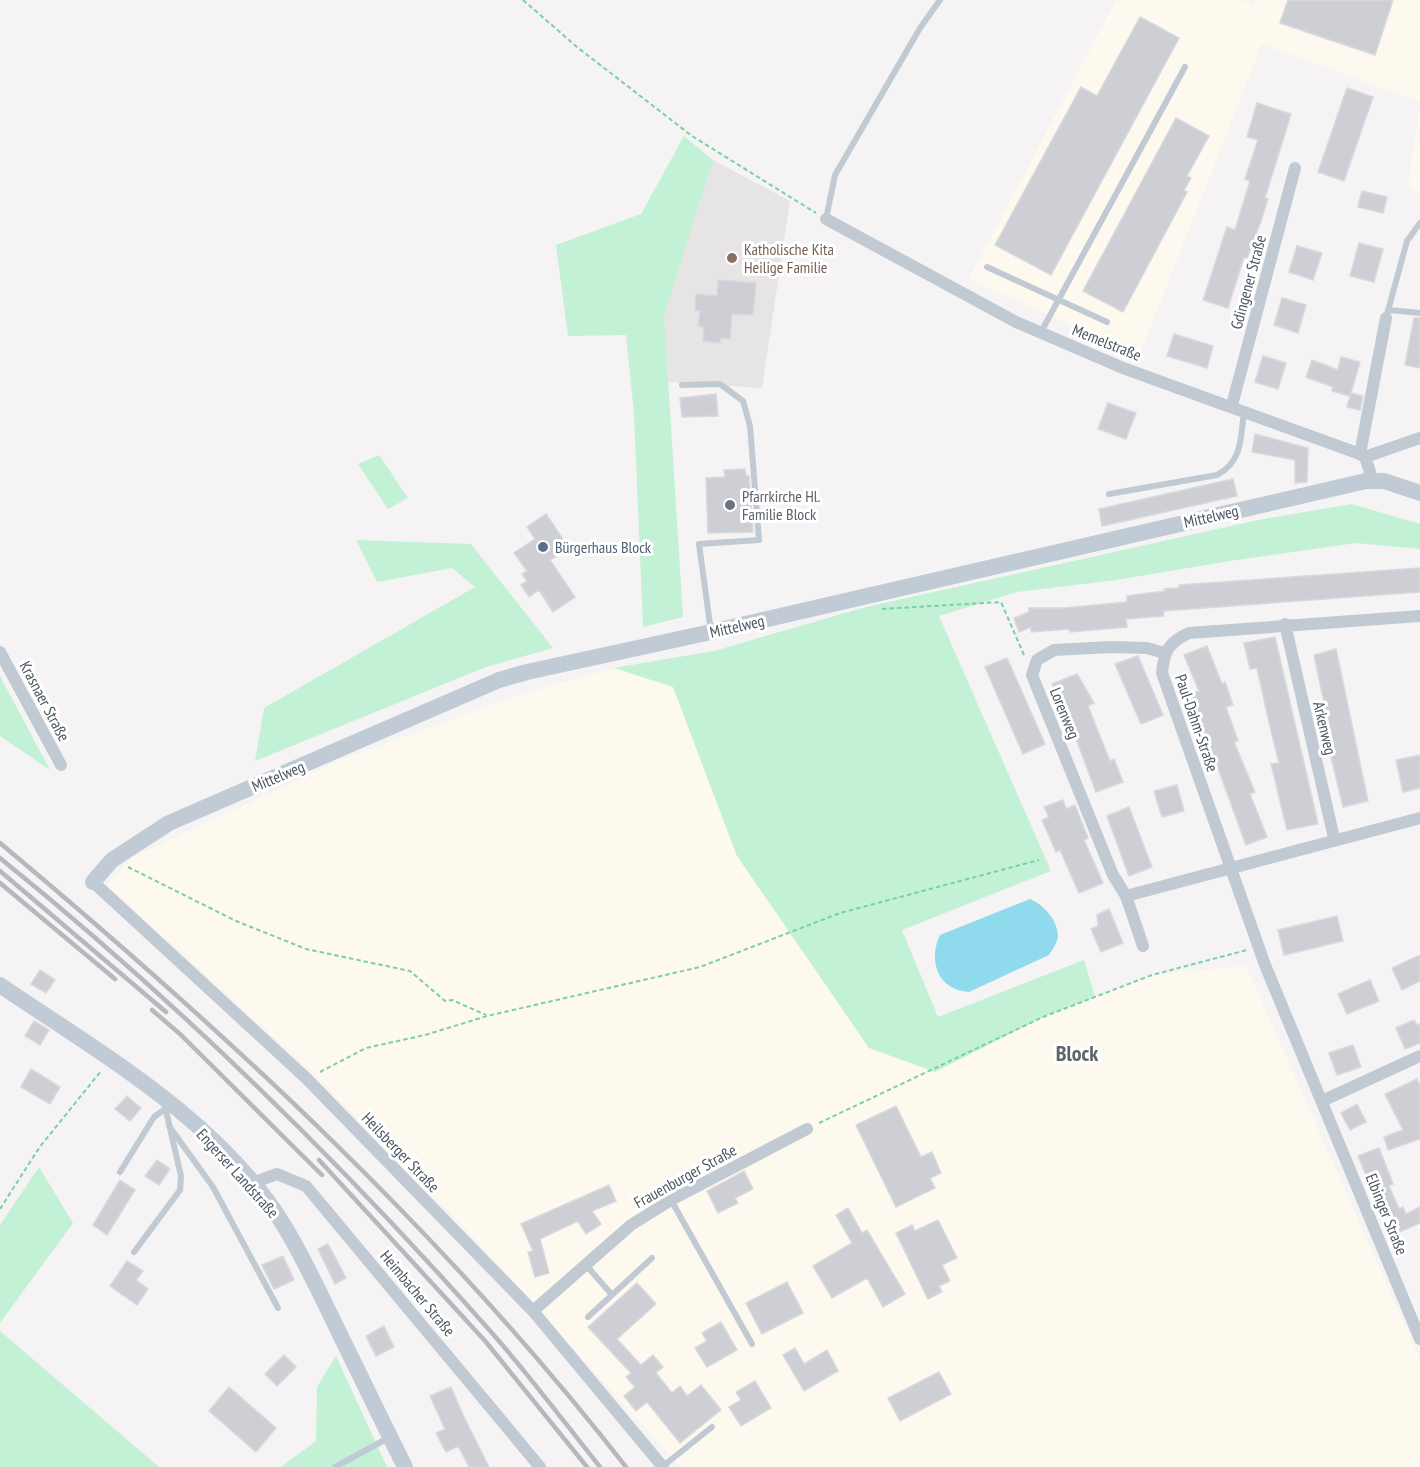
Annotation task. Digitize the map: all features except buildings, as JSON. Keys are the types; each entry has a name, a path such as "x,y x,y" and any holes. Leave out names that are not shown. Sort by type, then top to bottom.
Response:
{"main road":[{"name":"Mittelweg","path":"93,882 112,860 169,823 499,680 1295,496 1373,481 1384,481 1420,493"},
{"name":"Engerser Landstraße","path":"0,986 110,1059 219,1147 252,1183 288,1232 405,1467"}],"street":[{"name":"Gdingener Straße","path":"1238,407 1295,168"},
{"name":"Memelstraße","path":"826,219 1016,322 1123,368 1238,407 1362,455"},
{"path":"1373,481 1362,455 1388,314"},
{"path":"1362,455 1420,438"},
{"path":"1164,653 1178,638 1189,633 1285,624 1420,616"},
{"name":"Arkenweg","path":"1285,624 1335,838"},
{"name":"Lorenweg","path":"1143,946 1126,896 1113,875 1032,675 1037,660 1054,651 1147,648 1164,653"},
{"name":"Krasnaer Straße","path":"0,652 60,765"},
{"name":"Paul-Dahm-Straße","path":"1164,653 1162,673 1258,947"},
{"path":"1126,896 1335,838 1420,818"},
{"name":"Heilsberger Straße","path":"93,882 307,1079 533,1311 663,1467"},
{"name":"Elbinger Straße","path":"1258,947 1420,1339"},
{"path":"1322,1101 1420,1056"},
{"name":"Frauenburger Straße","path":"533,1311 631,1225 671,1200 807,1129"},
{"name":"Heimbacher Straße","path":"252,1183 277,1174 306,1186 540,1467"}],"lane":[{"path":"826,219 835,175 920,28 940,0"},
{"path":"1041,332 1185,67"},
{"path":"1420,224 1407,241 1394,283 1388,314 1420,313"},
{"path":"987,267 1107,322"},
{"path":"682,386 720,384 743,401 750,426 759,540 699,544 711,632"},
{"path":"1110,494 1217,475 1226,470 1239,450 1238,407"},
{"path":"134,1252 180,1190 181,1176 164,1104"},
{"path":"120,1172 164,1104"},
{"path":"170,1126 213,1187 278,1308"},
{"path":"671,1200 752,1344"},
{"path":"588,1317 652,1258"},
{"path":"586,1264 612,1295"},
{"path":"663,1467 712,1426"},
{"path":"335,1467 390,1437"}],"path":[{"path":"523,0 577,47 692,136 826,219"},
{"path":"874,610 1001,602 1032,675"},
{"path":"112,860 236,921 306,949 410,971 445,1001 452,1000 487,1016"},
{"path":"307,1079 366,1048 425,1035 487,1016 700,966 840,913 1039,860"},
{"path":"807,1129 1043,1017 1152,975 1258,947"},
{"path":"0,1209 39,1148 110,1059"}],"shaded area":[{"path":"1116,0 1242,0 1253,5 1255,0 1420,0 1420,102 1262,44 1139,356 969,279"},
{"path":"1420,105 1420,192 1408,185"},
{"name":"Katholische Kita Heilige Familie","path":"713,160 790,201 762,388 668,382 664,315"},
{"path":"614,668 673,687 737,856 869,1048 1043,1017 1152,975 1246,966 1420,1360 1420,1467 680,1467 474,1238 312,1072 107,885 131,858 343,759 518,695"}],"green space":[{"path":"684,136 713,160 664,316 683,617 643,627 634,413 626,335 568,336 556,245 641,214"},
{"path":"379,455 408,498 388,509 358,464"},
{"path":"1352,504 1420,524 1420,549 1356,543 1116,580 1017,592 939,616 1051,871 902,930 938,1017 1084,960 1095,997 1043,1017 935,1072 869,1048 737,856 673,687 614,668 714,651 866,607 1258,520"},
{"path":"356,540 471,544 553,648 486,667 255,761 264,708 475,587 452,568 377,582"},
{"path":"0,676 50,770 0,736"},
{"path":"39,1167 73,1223 0,1323 0,1225"},
{"path":"0,1331 159,1467 0,1467"},
{"path":"336,1356 387,1467 281,1467 316,1441 317,1387"}],"water":[{"path":"1030,899 1045,909 1056,925 1058,937 1049,955 969,992 949,986 943,980 935,963 936,945 940,935"}],"railway":[{"path":"0,843 168,987 330,1138 484,1298 626,1467"},
{"path":"0,858 131,969 194,1026 317,1146 435,1269 492,1333 600,1467"},
{"path":"0,871 166,1012"},
{"path":"0,883 115,979"},
{"path":"152,1010 180,1034 322,1175"},
{"path":"319,1160 486,1342 587,1467"}],"place":[{"name":"Katholische Kita Heilige Familie","path":"732,258"},
{"name":"Pfarrkirche Hl. Familie Block","path":"730,505"},
{"name":"Bürgerhaus Block","path":"543,547"}],"district":[{"name":"Block","path":"1077,1053"}]}
